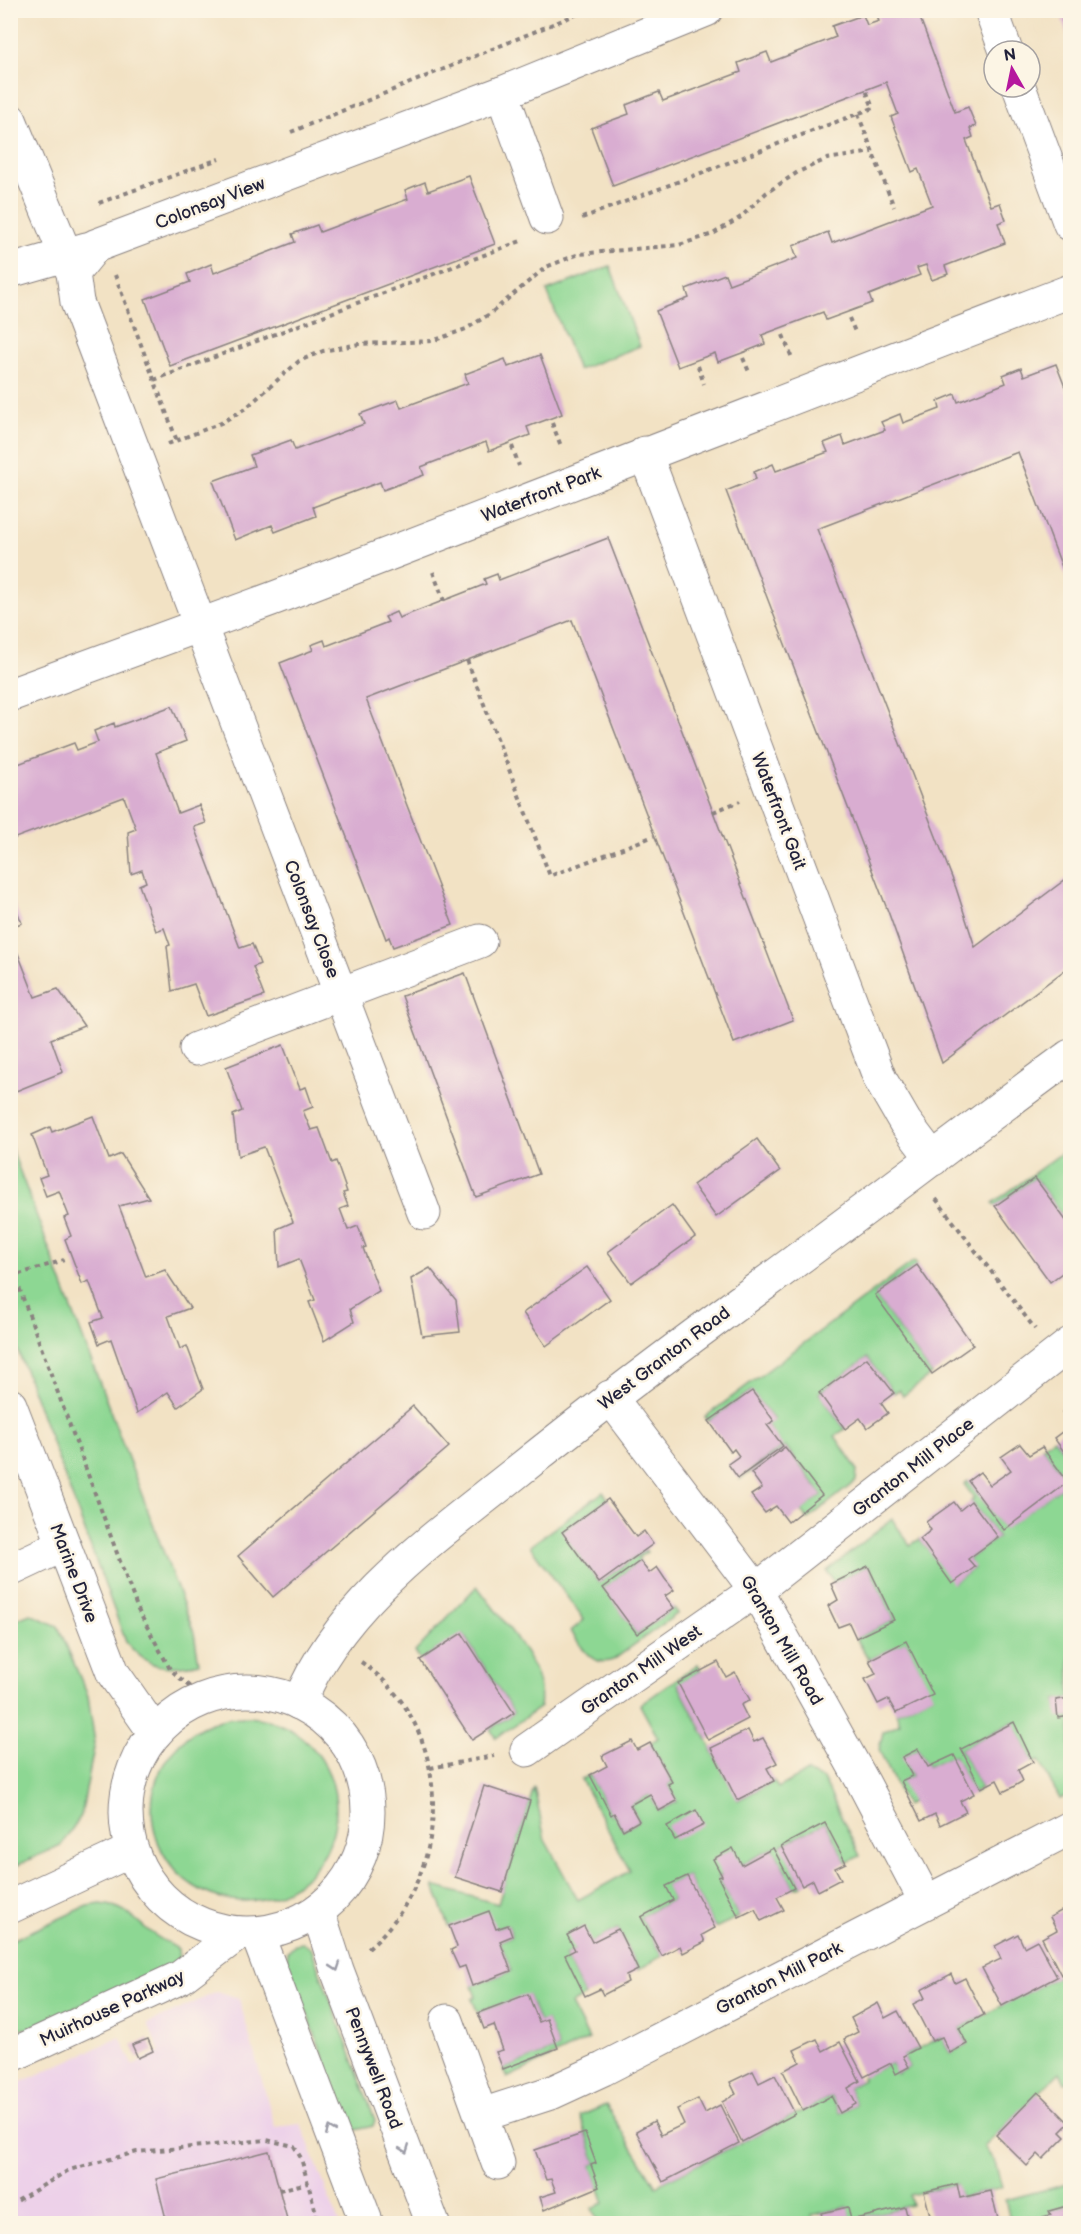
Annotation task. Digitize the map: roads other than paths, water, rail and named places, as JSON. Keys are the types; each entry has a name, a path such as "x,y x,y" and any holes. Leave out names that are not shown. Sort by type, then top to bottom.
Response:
{"street":[{"name":"Colonsay View","path":"10,271 84,254 502,93 706,10"},
{"path":"991,10 1002,39"},
{"path":"502,93 547,219"},
{"path":"1024,99 1071,224"},
{"path":"10,120 84,254 77,302 200,625"},
{"name":"Waterfront Park","path":"10,695 200,625 1071,291"},
{"name":"Waterfront Gait","path":"645,453 880,1079 905,1122 924,1166"},
{"name":"Colonsay Close","path":"200,625 424,1213"},
{"path":"196,1049 340,992 480,941"},
{"name":"West Granton Road","path":"299,1703 317,1664 333,1643 365,1604 424,1546 610,1397 1071,1056"},
{"name":"Granton Mill Place","path":"756,1590 1063,1349"},
{"name":"Granton Mill Road","path":"610,1397 756,1590 863,1782 926,1902"},
{"name":"Marine Drive","path":"10,1405 113,1673 155,1733"},
{"path":"10,1570 63,1545"},
{"name":"Granton Mill West","path":"527,1750 756,1590"},
{"path":"237,1691 259,1691 299,1703 330,1722 352,1750 360,1766 369,1802 367,1837 354,1871 344,1886 318,1911 296,1924 275,1931 248,1933 198,1924 164,1901 150,1885 130,1851 126,1800 131,1776 141,1754 155,1733 177,1713 203,1699 237,1691"},
{"name":"Granton Mill Park","path":"482,2115 553,2092 603,2069 1071,1828"},
{"path":"10,1906 130,1851"},
{"name":"Pennywell Road","path":"318,1911 337,1970 433,2223"},
{"path":"248,1933 367,2223"},
{"name":"Muirhouse Parkway","path":"10,2056 181,1977 248,1933"},
{"path":"447,2021 498,2163"}]}
